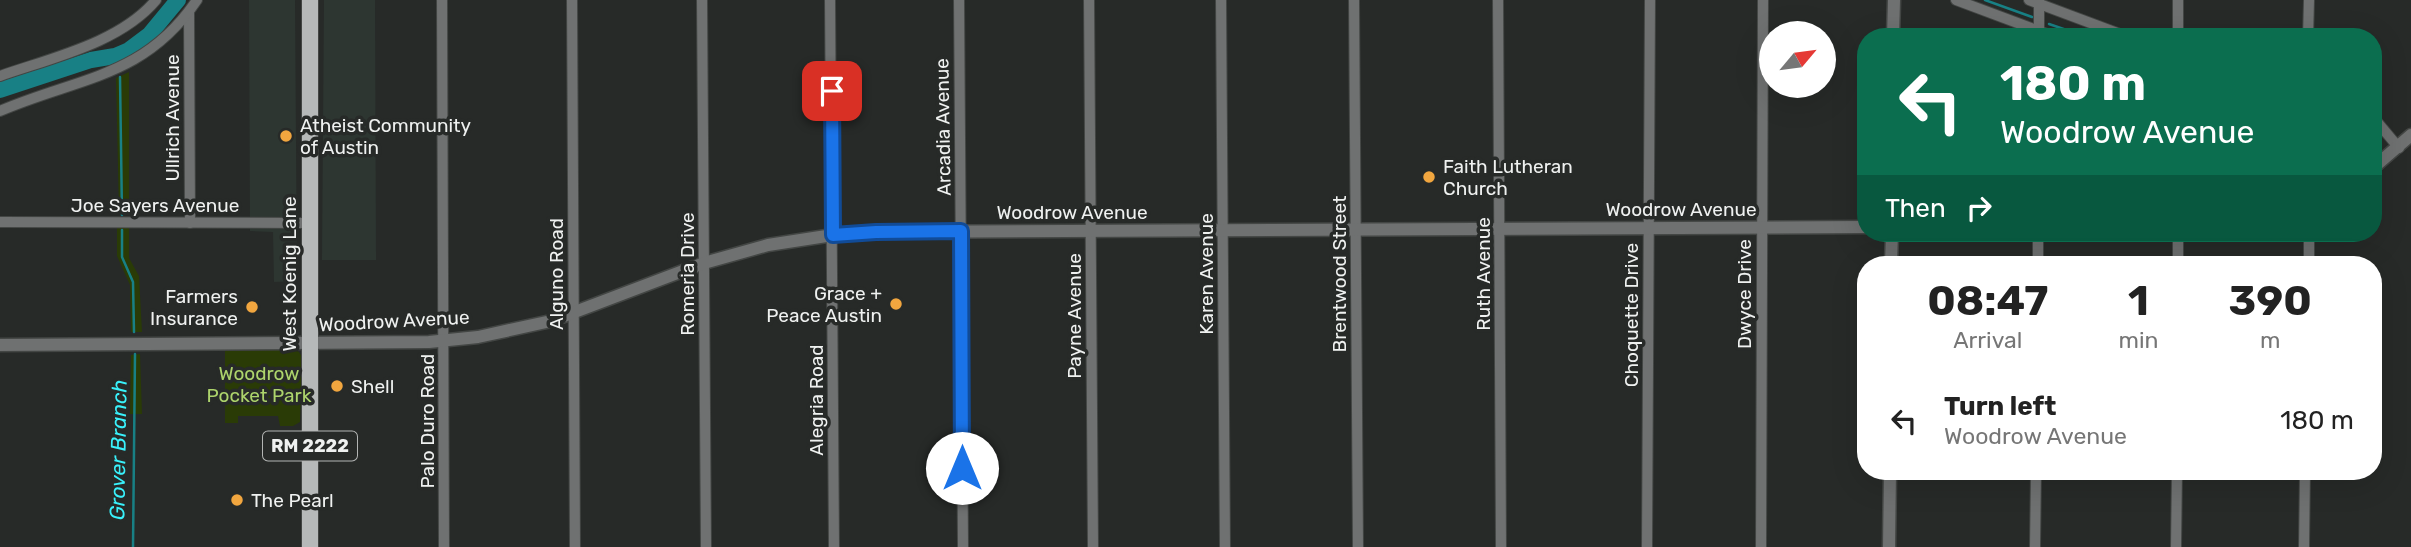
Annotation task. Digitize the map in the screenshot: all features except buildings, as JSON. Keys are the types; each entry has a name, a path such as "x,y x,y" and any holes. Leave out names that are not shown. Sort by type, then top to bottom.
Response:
{"main road":[{"name":"West Koenig Lane","path":"310,0 310,547"}],"street":[{"path":"0,76 117,32 142,15 156,0"},
{"path":"0,111 124,66 160,41 189,12 197,0"},
{"name":"Palo Duro Road","path":"442,0 444,547"},
{"name":"Alguno Road","path":"572,0 575,547"},
{"name":"Romeria Drive","path":"702,0 706,547"},
{"name":"Alegria Road","path":"830,0 834,547"},
{"name":"Arcadia Avenue","path":"959,0 963,547"},
{"name":"Payne Avenue","path":"1089,0 1093,547"},
{"name":"Karen Avenue","path":"1221,0 1225,547"},
{"name":"Brentwood Street","path":"1354,0 1358,547"},
{"name":"Ruth Avenue","path":"1498,0 1501,547"},
{"name":"Choquette Drive","path":"1647,547 1650,0"},
{"name":"Dwyce Drive","path":"1761,547 1763,0"},
{"path":"1893,28 1894,0"},
{"path":"1956,0 2024,28"},
{"path":"2178,0 2178,28"},
{"path":"2308,28 2309,0"},
{"path":"2038,28 2036,1 2105,28"},
{"name":"Ullrich Avenue","path":"189,12 190,223"},
{"path":"2382,128 2399,148"},
{"path":"2382,161 2411,135"},
{"name":"Joe Sayers Avenue","path":"0,222 310,223"},
{"name":"Woodrow Avenue","path":"0,345 444,341 513,330 574,313 704,263 768,246 833,235 876,232 1857,227"},
{"path":"1889,547 1890,480"},
{"path":"2035,547 2036,480"},
{"path":"2176,547 2177,480"},
{"path":"2304,547 2305,480"}],"shaded area":[{"path":"249,0 295,0 297,281 274,282 273,232 250,231"},
{"path":"324,0 375,0 376,260 322,260"}],"green space":[{"path":"129,72 129,211 119,212 116,78"},
{"path":"117,228 129,228 129,258 139,276 142,332 131,332 130,285 117,256"},
{"name":"Woodrow Pocket Park","path":"295,350 302,357 300,422 293,426 280,426 278,416 238,416 238,423 225,423 225,351"},
{"path":"140,354 142,414 130,414 131,355"}],"waterway":[{"path":"0,90 129,50 149,35 178,0"},
{"path":"1985,0 2032,17"},
{"path":"2049,24 2061,28"},
{"name":"Grover Branch","path":"115,56 116,62"},
{"name":"Grover Branch","path":"120,77 122,215"},
{"name":"Grover Branch","path":"122,230 122,257 133,282 134,332"},
{"name":"Grover Branch","path":"133,547 135,354"}],"place":[{"name":"Atheist Community of Austin","path":"286,136"},
{"name":"Faith Lutheran Church","path":"1429,177"},
{"name":"Grace + Peace Austin","path":"896,304"},
{"name":"Farmers Insurance","path":"252,307"},
{"name":"Shell","path":"337,386"},
{"name":"The Pearl","path":"237,500"}],"route":[{"path":"832,91 833,235 961,231 962,468"}]}
